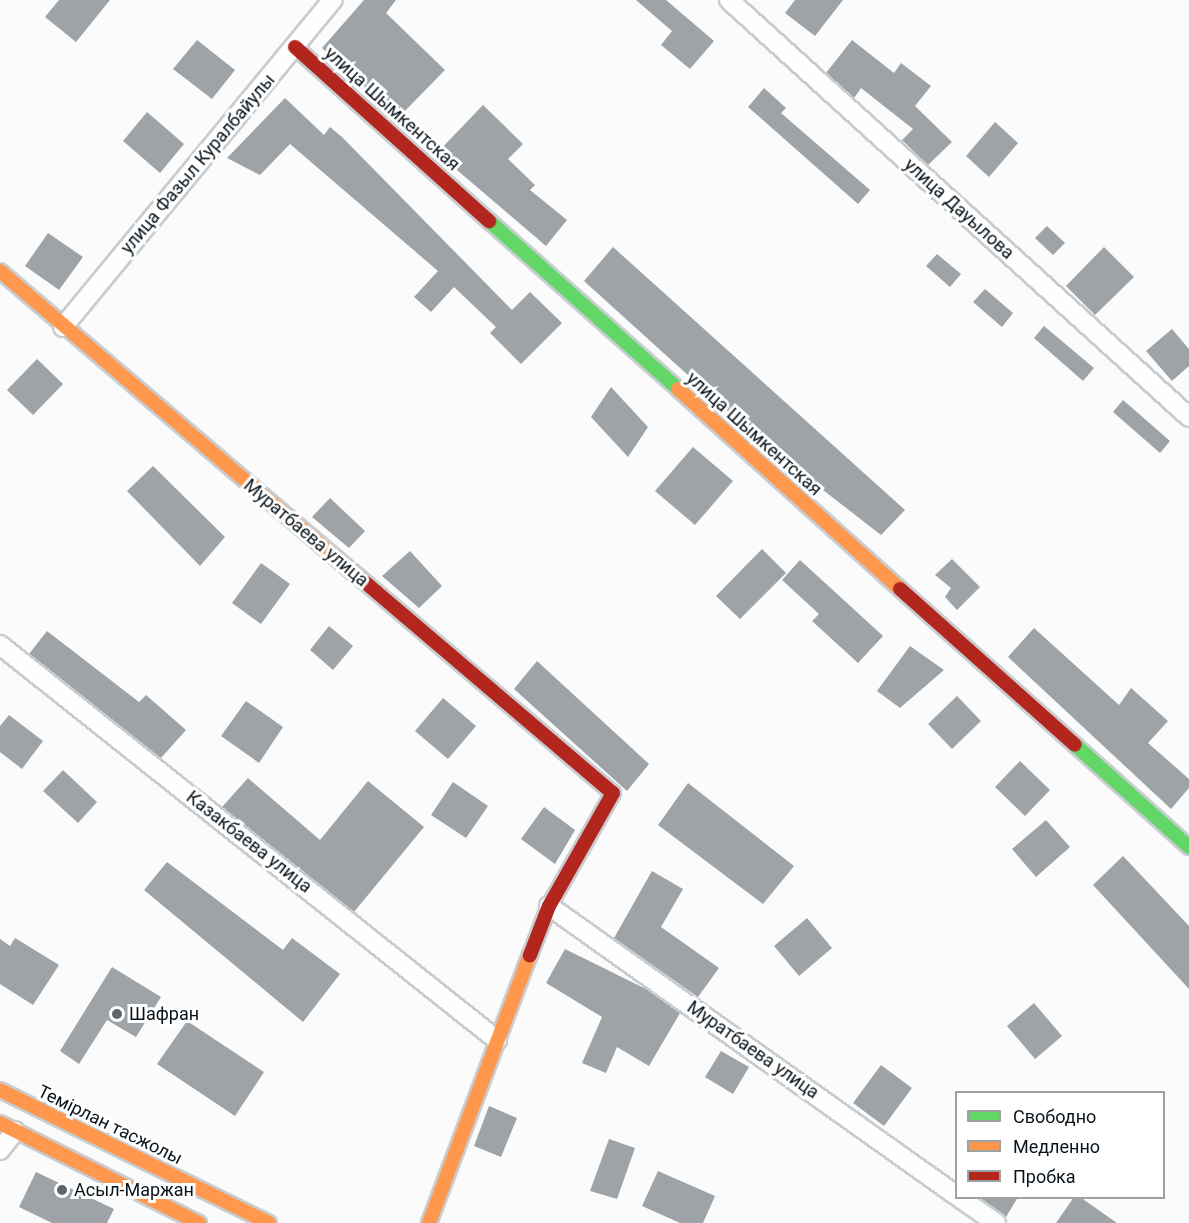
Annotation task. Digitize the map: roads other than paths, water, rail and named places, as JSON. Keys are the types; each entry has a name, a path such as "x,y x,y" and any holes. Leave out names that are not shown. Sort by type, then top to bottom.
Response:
{"street":[{"name":"улица Фазыл Куралбайулы","path":"63,327 333,0"},
{"name":"улица Дауылова","path":"729,0 1189,417"},
{"name":"улица Шымкентская","path":"295,47 1189,847"},
{"name":"Муратбаева улица","path":"0,271 63,327 614,793 549,906 955,1194"},
{"name":"Казакбаева улица","path":"0,645 497,1040"},
{"path":"429,1223 549,906"},
{"name":"Темірлан тасжолы","path":"0,1090 269,1223"},
{"path":"0,1150 8,1127 199,1223"},
{"name":"Муратбаева улица","path":"962,1199 996,1223"}],"place":[{"name":"Шафран","path":"117,1014"},
{"name":"Асыл-Маржан","path":"62,1190"}]}
